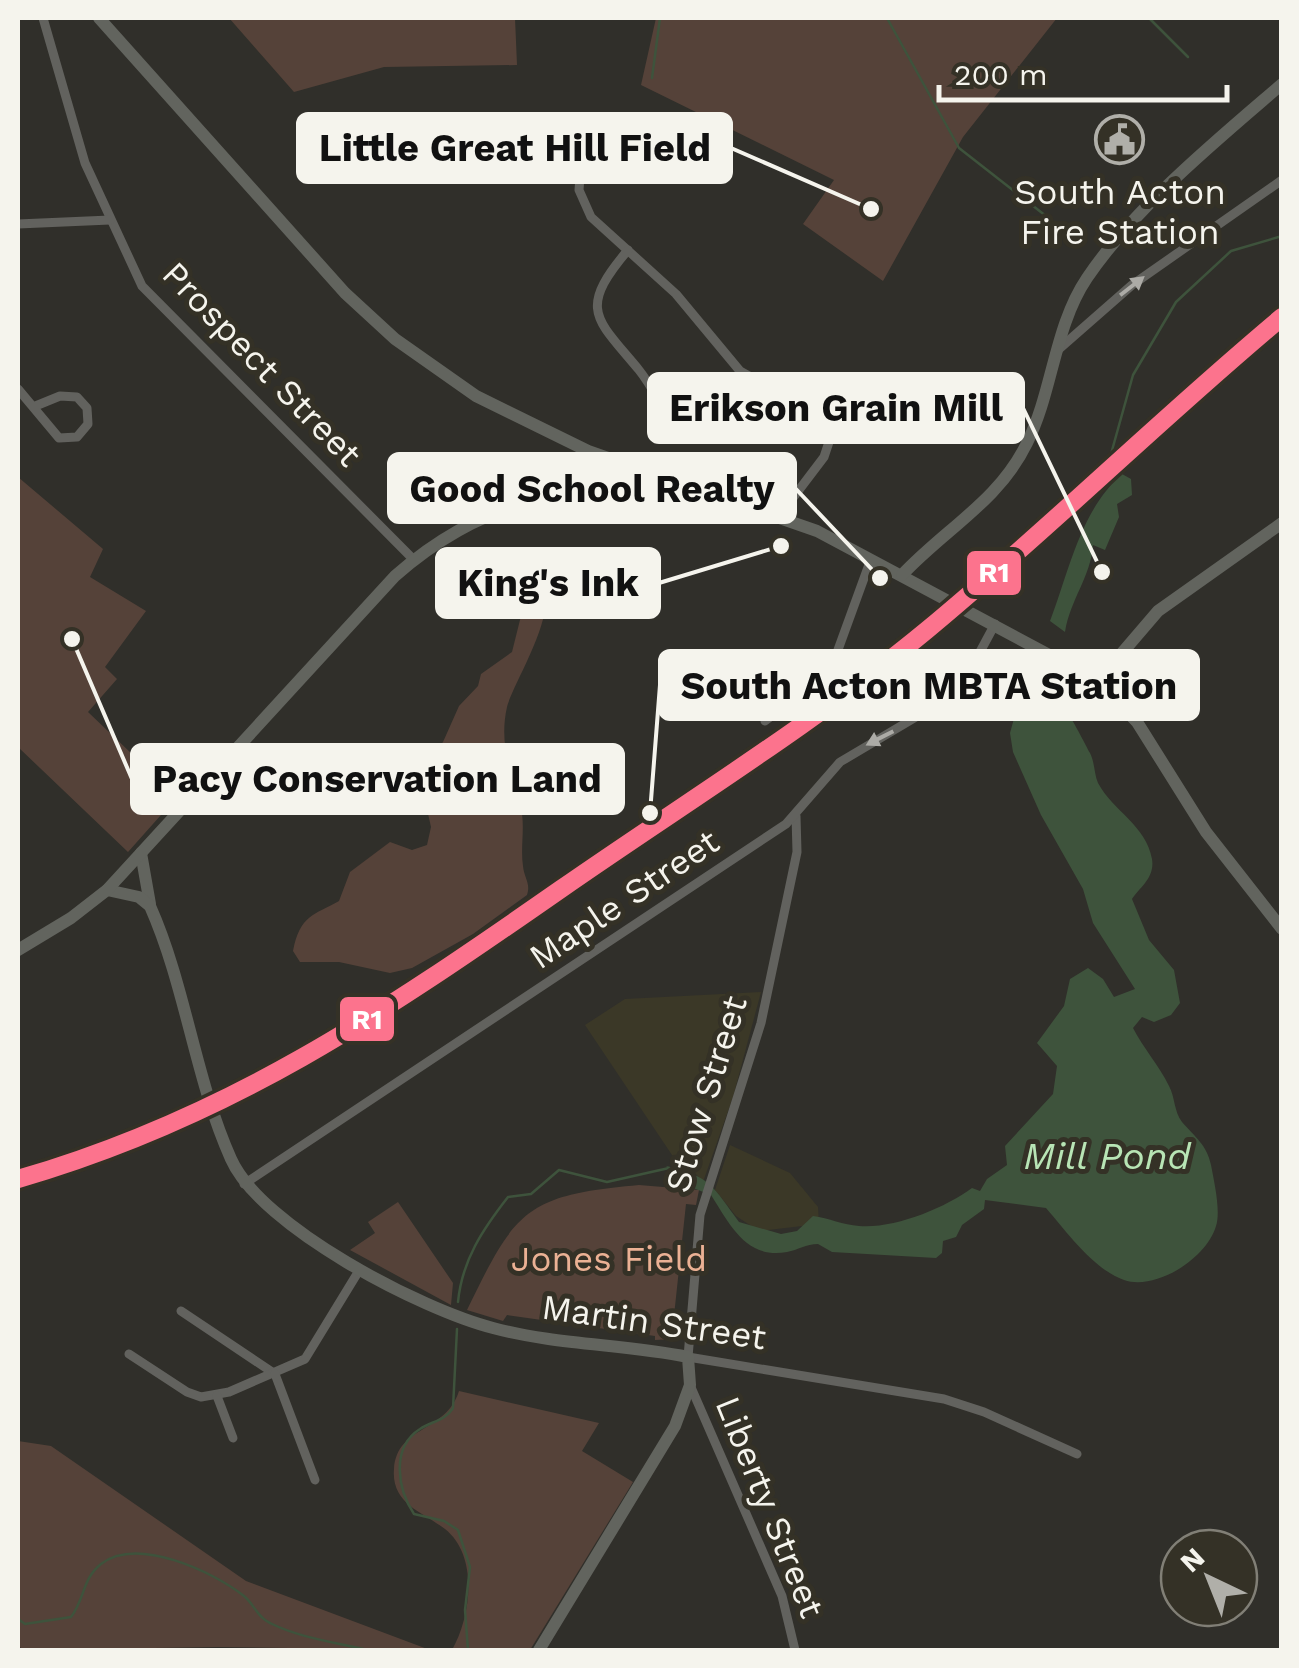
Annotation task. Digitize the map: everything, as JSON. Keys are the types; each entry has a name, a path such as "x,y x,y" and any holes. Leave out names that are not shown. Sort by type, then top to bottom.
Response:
{"street":[{"name":"Prospect Street","path":"43,18 85,162 142,286 414,559"},
{"path":"98,18 316,264 395,339 476,396 549,434 780,515 941,595 1098,681 1140,726 1214,844 1282,929"},
{"path":"902,575 1007,478 1032,433 1076,298 1102,259 1184,172 1282,84"},
{"path":"582,137 582,202 595,221 676,294 740,371 815,412 825,426 829,442 824,457 780,515"},
{"path":"1058,349 1136,282 1282,180"},
{"path":"18,224 110,220"},
{"path":"628,250 601,286 600,320 611,342 643,375 669,418"},
{"path":"18,389 60,438 77,437 88,424 87,408 77,397 60,396 33,406"},
{"path":"18,950 72,918 107,890 414,559 466,528 520,506 654,504 717,494"},
{"path":"1098,681 1158,611 1282,523"},
{"path":"765,721 814,684 835,658 870,558"},
{"name":"Maple Street","path":"244,1184 796,816 819,780 844,758 948,698 967,676 995,624"},
{"name":"Stow Street","path":"539,1650 675,1426 690,1385 688,1356 704,1196 765,1008 796,852 796,816"},
{"name":"Martin Street","path":"141,854 150,906 164,936 226,1147 244,1184 274,1214 360,1269 459,1318 495,1329 688,1356 944,1400 984,1412 1077,1454"},
{"path":"107,890 139,897 150,906"},
{"path":"129,1354 188,1392 216,1396 275,1374 313,1351 360,1269"},
{"path":"181,1311 275,1374 315,1480"},
{"name":"Liberty Street","path":"690,1385 782,1596 795,1650"},
{"path":"216,1396 233,1438"}],"shaded area":[{"path":"761,992 733,1097 703,1182 685,1162 674,1158 585,1025 625,999"},
{"path":"730,1145 790,1173 818,1207 819,1224 759,1231 736,1216 715,1190"}],"green space":[{"path":"229,18 515,18 517,65 384,67 294,92"},
{"path":"656,18 1057,18 963,137 883,281 803,224 834,180 641,85"},
{"path":"18,477 103,549 90,577 146,611 105,667 117,679 88,712 177,797 128,852 18,747"},
{"path":"533,573 543,584 543,618 507,707 504,732 522,812 527,895 473,934 412,968 390,973 339,962 300,962 293,951 300,930 309,918 339,901 350,872 390,842 412,850 427,845 431,827 419,774 443,742 459,706 478,686 481,674 512,652 523,608 506,595 520,589"},
{"name":"Jones Field","path":"639,1185 699,1190 696,1205 686,1204 673,1325 680,1326 675,1339 655,1340 655,1336 507,1315 503,1321 467,1310 498,1250 528,1214 571,1195"},
{"path":"398,1202 453,1283 451,1305 350,1250 375,1233 368,1222"},
{"path":"459,1391 599,1423 582,1451 633,1482 530,1650 452,1650 467,1604 463,1555 445,1529 403,1499 394,1481 397,1455 404,1444 444,1415"},
{"path":"18,1441 51,1446 246,1581 430,1650 23,1650 18,1645"}],"water":[{"path":"1122,474 1131,479 1132,495 1117,504 1119,517 1105,550 1093,545 1065,632 1050,621 1070,563 1096,506"},
{"name":"Mill Pond","path":"1038,669 1090,753 1098,783 1149,847 1151,872 1132,899 1149,940 1174,970 1180,1003 1171,1015 1154,1022 1142,1017 1133,1028 1169,1086 1179,1118 1207,1152 1218,1212 1211,1238 1191,1260 1165,1276 1151,1281 1124,1280 1081,1248 1046,1208 985,1200 984,1209 962,1225 956,1237 943,1241 942,1253 936,1258 832,1252 818,1244 787,1252 760,1250 740,1237 711,1195 688,1186 666,1166 710,1185 739,1222 781,1234 797,1231 813,1216 873,1226 919,1216 972,1188 980,1191 987,1179 1007,1165 1005,1146 1053,1094 1057,1066 1037,1043 1064,1006 1070,979 1088,968 1103,979 1114,997 1135,989 1093,923 1083,889 1041,815 1013,752 1010,733 1021,693"}],"waterway":[{"path":"652,78 660,18"},
{"path":"887,18 959,148 1046,216"},
{"path":"1149,18 1188,57"},
{"path":"1111,454 1133,375 1176,302 1231,251 1282,236"},
{"path":"458,1302 475,1246 508,1197 531,1194 559,1170 607,1182 669,1168"},
{"path":"457,1329 453,1408 410,1437 400,1470 404,1493 414,1514 444,1521 458,1530 470,1567 465,1610 468,1650"},
{"path":"18,1619 25,1624 71,1617 90,1576 101,1564 116,1556 154,1555 194,1568 230,1586 266,1620 281,1628 367,1650"}],"transit line":[{"name":"R1","path":"18,1179 167,1125 302,1058 431,978 747,763 927,630 1282,317"}],"place":[{"name":"South Acton Fire Station","path":"1120,140"},
{"name":"Little Great Hill Field","path":"871,209"},
{"name":"King's Ink","path":"781,546"},
{"name":"Erikson Grain Mill","path":"1102,572"},
{"name":"Good School Realty","path":"880,578"},
{"name":"Pacy Conservation Land","path":"72,639"},
{"name":"South Acton MBTA Station","path":"650,813"}]}
